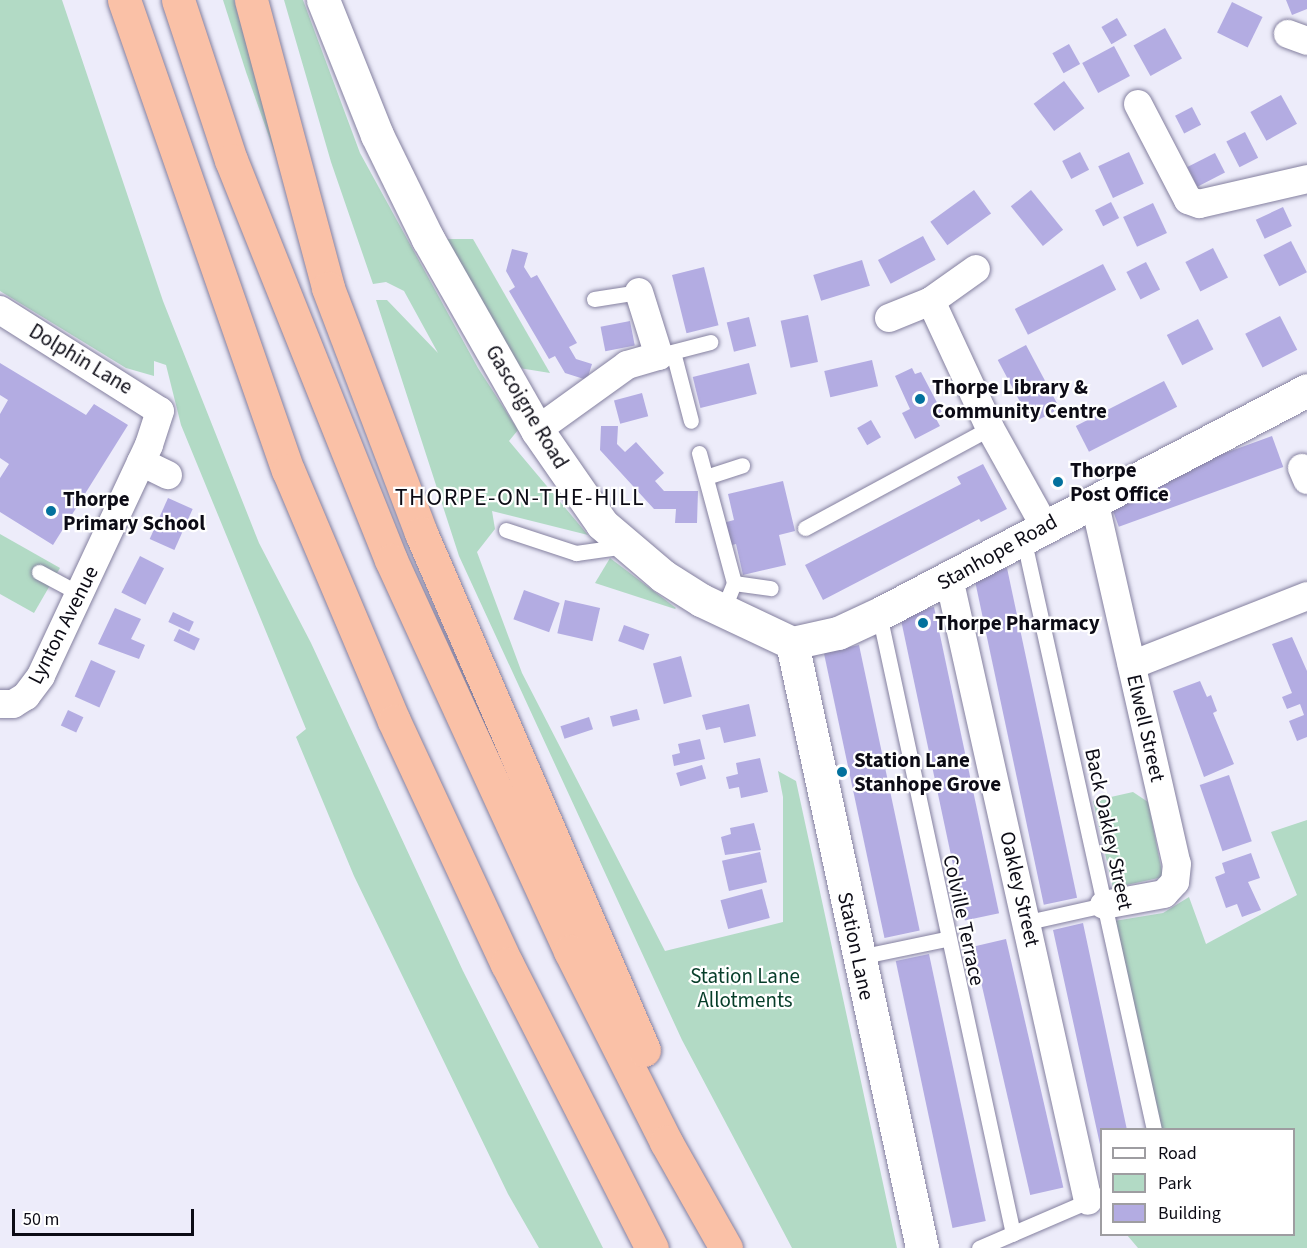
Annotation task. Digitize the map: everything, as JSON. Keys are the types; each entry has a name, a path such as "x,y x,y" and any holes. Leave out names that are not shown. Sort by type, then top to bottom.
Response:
{"highway":[{"path":"124,0 288,470 394,721 492,933 652,1248"},
{"path":"178,0 231,160 391,560 570,951 666,1142 726,1248"},
{"path":"251,0 328,288 416,522 597,948 734,1248"}],"street":[{"name":"Gascoigne Road","path":"323,0 377,135 428,238 537,430 602,524 663,576 729,597 792,643"},
{"path":"1138,105 1188,200 1199,204 1307,179"},
{"path":"889,318 931,301 976,269"},
{"path":"537,430 627,365 666,354 639,292"},
{"path":"931,301 990,428 1033,531"},
{"name":"Dolphin Lane","path":"0,310 160,411"},
{"name":"Stanhope Road","path":"879,614 1033,531 1307,390"},
{"name":"Lynton Avenue","path":"0,704 19,700 42,676 141,462 160,411"},
{"path":"141,462 168,475"},
{"name":"Elwell Street","path":"1094,500 1178,864 1175,882 1164,894 1104,904"},
{"name":"Oakley Street","path":"949,578 1028,922 1095,1198"},
{"path":"1132,665 1307,596"},
{"path":"792,643 838,633 879,614"},
{"name":"Station Lane","path":"792,643 922,1248"}],"lane":[{"path":"594,299 639,292"},
{"path":"691,421 666,354 710,342"},
{"path":"805,528 990,428"},
{"path":"699,453 706,477 729,597 771,588"},
{"path":"706,477 742,465"},
{"path":"506,530 576,553 626,546"},
{"name":"Back Oakley Street","path":"1033,531 1104,904 1154,1128"},
{"path":"39,572 80,594"},
{"name":"Colville Terrace","path":"879,614 946,939 1013,1234"},
{"path":"1028,922 1104,904"},
{"path":"859,957 946,939"},
{"path":"979,1248 1095,1198"}],"green space":[{"path":"0,0 62,0 163,301 259,543 311,643 463,971 603,1248 539,1248 508,1194 354,876 296,737 306,729 181,425 166,365 154,361 154,376 126,368 0,291"},
{"path":"223,0 234,0 283,176 246,72"},
{"name":"Station Lane Allotments","path":"284,0 303,0 360,153 478,368 518,430 509,441 588,535 492,511 495,529 477,552 522,673 665,951 783,922 783,797 778,771 796,781 897,1248 792,1248 682,1040 459,556 376,300 387,300 438,353 404,291 386,282 373,284 331,162"},
{"path":"446,239 473,239 550,373 519,368"},
{"path":"0,534 60,568 34,613 0,594"},
{"path":"610,558 676,608 595,583"},
{"path":"1133,792 1148,802 1163,877 1113,888 1093,801"},
{"path":"1307,820 1307,1248 1138,1248 1128,1236 1295,1236 1295,1128 1154,1128 1108,922 1163,913 1189,897 1206,944 1297,895 1271,832"}],"building":[{"path":"1286,0 1307,0 1307,9 1292,15"},
{"path":"1232,2 1263,17 1248,47 1217,33"},
{"path":"1117,18 1127,35 1111,44 1101,27"},
{"path":"1165,28 1182,59 1150,76 1134,45"},
{"path":"1069,44 1080,64 1064,73 1052,53"},
{"path":"1114,46 1130,76 1098,93 1082,63"},
{"path":"1064,81 1084,108 1054,131 1034,104"},
{"path":"1281,95 1297,124 1266,141 1250,112"},
{"path":"1192,107 1201,125 1184,133 1175,116"},
{"path":"1245,132 1258,158 1239,167 1226,142"},
{"path":"1080,152 1089,170 1071,179 1062,161"},
{"path":"1129,152 1144,184 1113,198 1098,166"},
{"path":"1215,153 1225,173 1197,187 1187,167"},
{"path":"974,190 991,213 947,245 930,222"},
{"path":"1031,190 1063,230 1043,246 1011,206"},
{"path":"1111,202 1119,218 1103,226 1095,210"},
{"path":"1153,203 1167,233 1137,247 1123,217"},
{"path":"1283,207 1292,226 1265,239 1256,220"},
{"path":"923,236 936,260 891,284 878,260"},
{"path":"1291,241 1307,272 1279,286 1263,255"},
{"path":"1213,248 1228,277 1200,291 1185,262"},
{"path":"512,249 528,253 524,267 531,278 537,275 577,343 569,347 576,359 592,364 587,380 565,373 555,356 549,359 509,291 515,287 506,271"},
{"path":"862,260 870,286 821,301 813,275"},
{"path":"1146,262 1160,290 1140,300 1126,272"},
{"path":"1103,264 1116,290 1028,335 1015,309"},
{"path":"704,267 719,325 686,333 672,275"},
{"path":"808,315 818,362 791,368 781,321"},
{"path":"1280,316 1297,350 1263,368 1245,334"},
{"path":"749,317 756,346 734,352 727,323"},
{"path":"1198,319 1213,349 1182,365 1167,335"},
{"path":"630,321 635,346 605,351 601,327"},
{"path":"1026,345 1060,409 1032,424 998,360"},
{"path":"872,360 878,386 830,397 824,371"},
{"path":"0,363 86,415 94,404 128,425 53,545 0,512 0,478 9,464 0,458 0,414 8,400 0,395"},
{"path":"749,363 757,394 700,408 693,377"},
{"path":"912,368 915,374 921,372 943,414 935,417 940,426 915,439 902,413 910,409 895,376"},
{"path":"1164,381 1177,407 1089,452 1076,426"},
{"path":"642,393 648,416 620,424 614,401"},
{"path":"871,420 881,437 867,445 857,428"},
{"path":"601,426 618,426 617,444 625,452 636,442 664,473 655,481 664,491 698,491 697,523 675,523 676,509 654,509 600,450"},
{"path":"1272,436 1283,467 1119,527 1108,496"},
{"path":"983,464 1007,509 981,522 979,519 823,600 805,565 961,484 957,477"},
{"path":"783,481 795,531 779,535 786,565 743,575 736,544 728,546 723,523 734,520 728,494"},
{"path":"168,498 193,509 174,550 150,539"},
{"path":"140,556 164,568 145,605 121,593"},
{"path":"1007,568 1077,898 1044,905 974,575"},
{"path":"524,590 560,603 549,632 513,619"},
{"path":"565,600 600,608 592,641 557,633"},
{"path":"934,607 999,913 965,920 900,614"},
{"path":"115,608 141,619 131,639 145,645 139,659 98,644"},
{"path":"173,612 194,622 189,632 168,622"},
{"path":"624,625 649,634 644,650 618,641"},
{"path":"179,629 200,639 194,651 174,641"},
{"path":"1292,637 1307,671 1307,737 1297,741 1289,721 1304,715 1300,704 1287,709 1282,697 1292,693 1272,644"},
{"path":"859,645 920,931 884,938 824,652"},
{"path":"681,656 692,697 664,704 653,664"},
{"path":"91,660 116,671 99,708 75,697"},
{"path":"1200,681 1207,697 1211,695 1217,711 1213,713 1234,764 1204,777 1173,691"},
{"path":"749,704 756,736 724,743 720,727 706,730 702,715"},
{"path":"637,709 640,720 613,727 610,716"},
{"path":"68,710 83,717 76,733 61,725"},
{"path":"589,717 593,729 564,739 560,726"},
{"path":"700,739 705,759 674,766 672,755 680,753 678,744"},
{"path":"760,758 768,792 741,798 739,787 729,789 726,777 738,774 736,763"},
{"path":"702,765 706,778 680,786 676,773"},
{"path":"1229,775 1252,841 1222,851 1200,785"},
{"path":"754,823 761,850 725,855 721,837 731,834 730,828"},
{"path":"760,852 767,882 729,891 722,861"},
{"path":"1251,853 1260,878 1248,882 1261,910 1242,917 1237,904 1226,908 1215,877 1225,873 1222,863"},
{"path":"762,889 770,918 728,929 720,900"},
{"path":"1083,923 1127,1128 1100,1128 1100,1144 1053,930"},
{"path":"1006,939 1063,1187 1030,1195 973,947"},
{"path":"929,954 986,1221 953,1228 896,961"}],"place":[{"name":"Thorpe Library & Community Centre","path":"920,399"},
{"name":"Thorpe Post Office","path":"1058,482"},
{"name":"Thorpe Primary School","path":"51,511"},
{"name":"Thorpe Pharmacy","path":"923,623"},
{"name":"Station Lane Stanhope Grove","path":"842,772"}],"district":[{"name":"THORPE-ON-THE-HILL","path":"520,498"}]}
